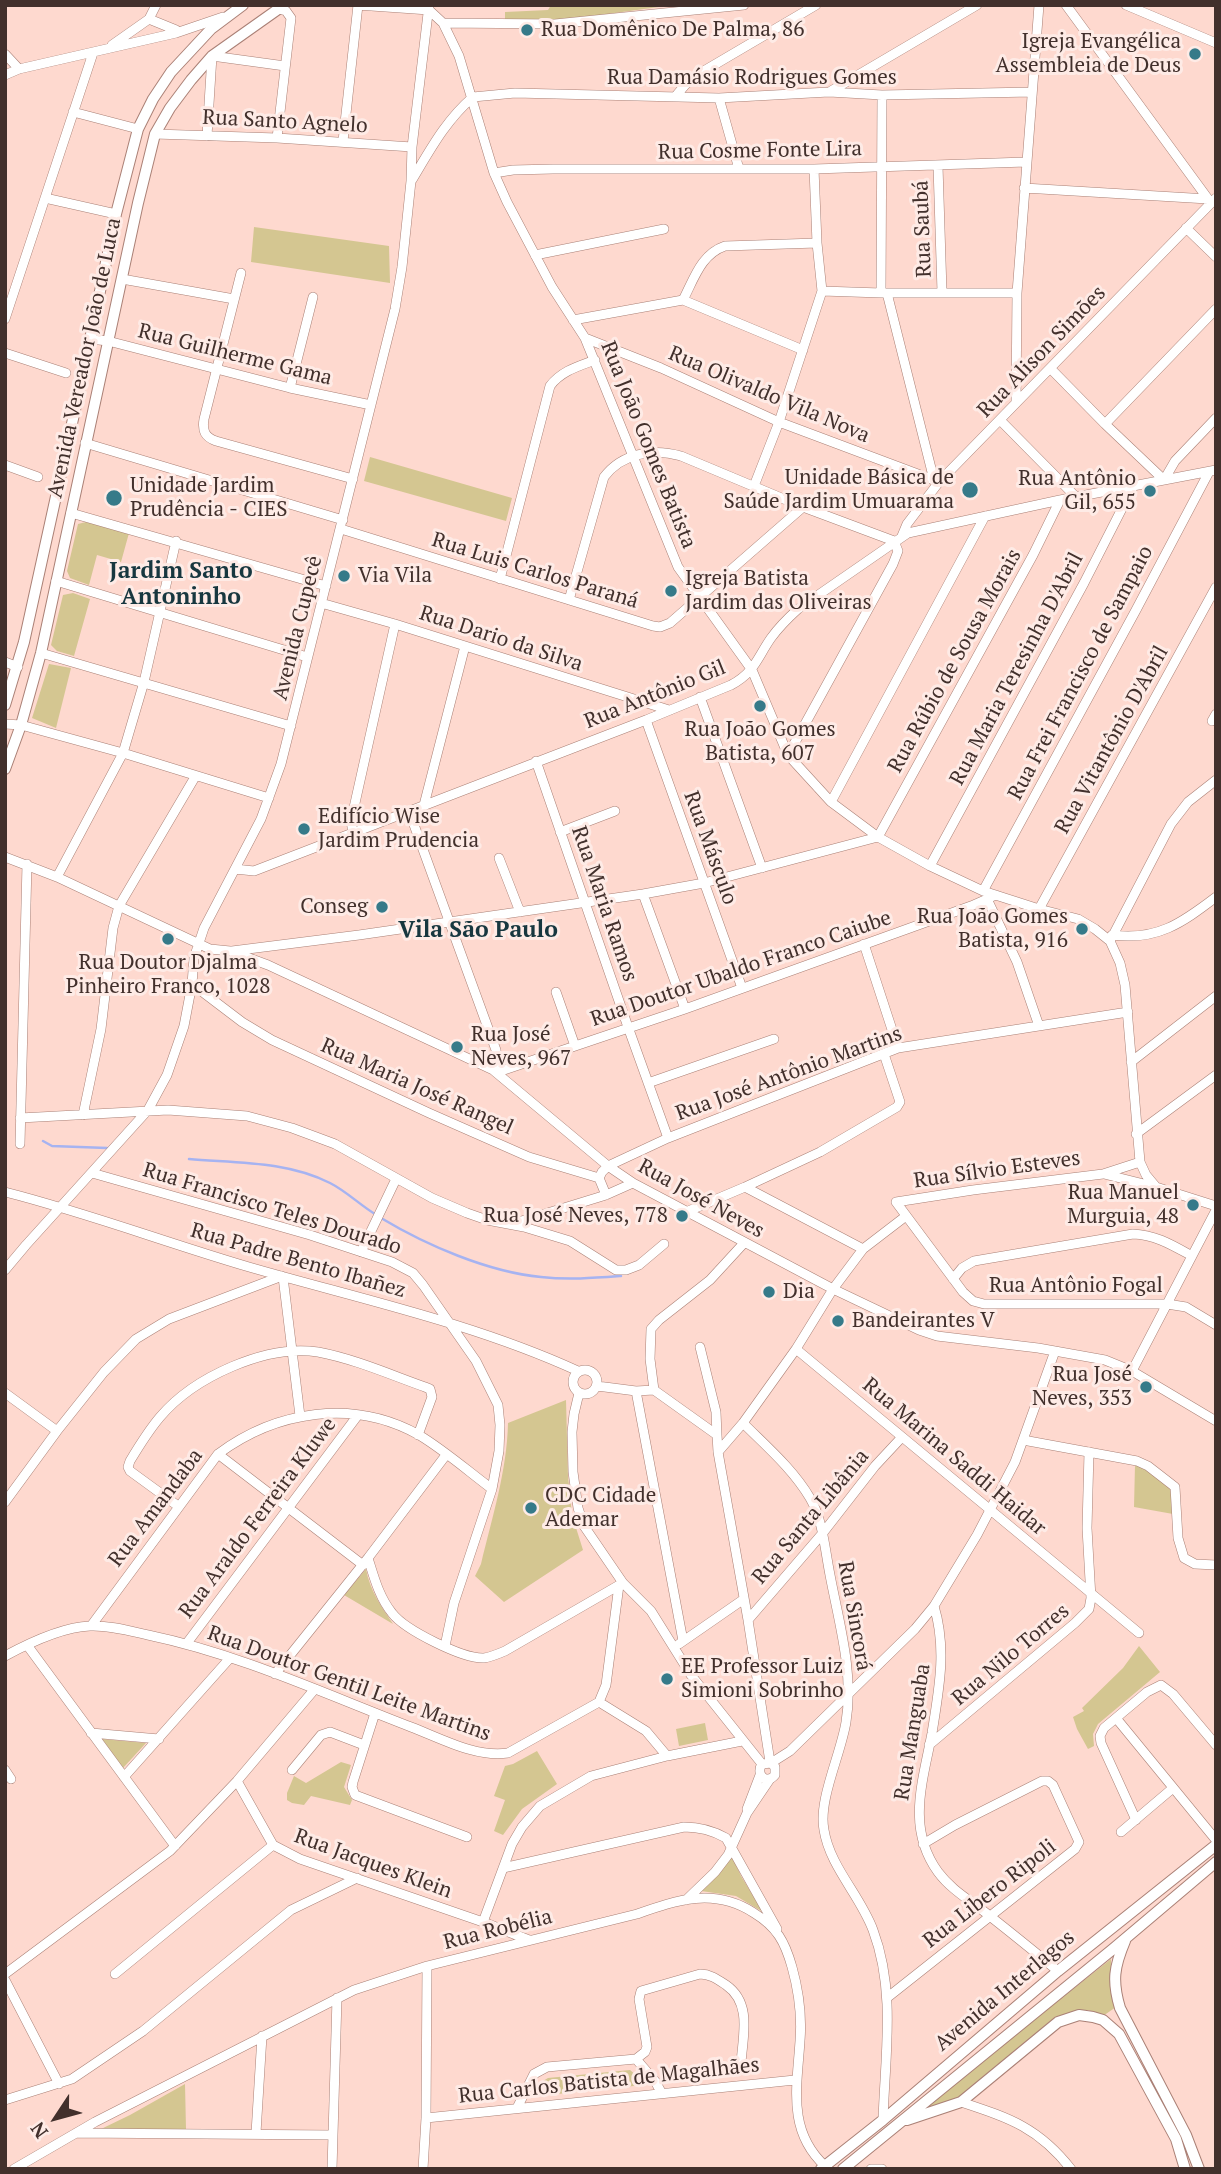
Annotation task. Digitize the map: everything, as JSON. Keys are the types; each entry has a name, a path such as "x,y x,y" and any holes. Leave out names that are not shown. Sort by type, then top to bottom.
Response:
{"main road":[{"name":"Avenida Vereador João de Luca","path":"5,705 18,667 116,214 138,129 171,72 204,36 243,5"},
{"name":"Avenida Vereador João de Luca","path":"5,769 21,725 41,653 155,134 170,108 215,53 281,7"},
{"name":"Avenida Interlagos","path":"823,2167 1216,1842"},
{"name":"Avenida Interlagos","path":"846,2167 1126,1939 1216,1862"},
{"path":"1126,1939 1115,1966 1115,1993 1181,2137 1185,2169"},
{"path":"1093,1943 1101,1945 1115,1966"},
{"path":"1103,2020 1120,2008"},
{"path":"895,2125 961,2102 1058,2022 1079,2015 1103,2020 1119,2034 1199,2169"}],"street":[{"path":"5,75 107,47 149,19 156,5"},
{"path":"343,141 357,5 429,8 443,23 555,24 744,5"},
{"path":"675,97 697,75 816,5"},
{"path":"829,92 977,5"},
{"path":"1016,403 1017,293 1039,5"},
{"path":"1066,5 1211,200"},
{"path":"1125,5 1216,43"},
{"path":"277,138 291,18 281,7"},
{"name":"Avenida Cupecê","path":"5,1270 148,1110 167,1075 184,1026 198,943 270,798 291,726 395,309 402,267 412,147 429,8"},
{"path":"107,47 180,31 227,16"},
{"path":"149,19 160,26 180,31"},
{"name":"Rua João Gomes Batista","path":"443,23 459,56 473,97 494,173 535,255 585,338 678,567 752,670 788,755 831,802 878,837 989,895 1078,919 1111,938"},
{"path":"194,26 200,28 204,36"},
{"path":"5,319 93,53"},
{"path":"207,135 215,53 285,66"},
{"path":"5,54 19,69"},
{"name":"Rua Damásio Rodrigues Gomes","path":"473,97 538,93 719,98 829,92 882,95 1032,92"},
{"path":"882,95 884,293 936,481"},
{"path":"411,181 439,134 459,108 473,97"},
{"path":"719,98 740,169"},
{"path":"73,112 138,129"},
{"name":"Rua Santo Agnelo","path":"155,134 343,141 412,147"},
{"name":"Rua Cosme Fonte Lira","path":"494,173 540,169 814,169 1026,162"},
{"name":"Rua Saubá","path":"938,166 942,292"},
{"path":"754,486 779,422 822,291 814,169"},
{"path":"1024,188 1211,200"},
{"path":"45,198 116,214"},
{"name":"Rua Alison Simões","path":"898,539 936,481 1051,369 1211,200"},
{"path":"1186,228 1216,257"},
{"path":"535,255 664,229"},
{"path":"683,300 705,257 718,248 817,243"},
{"path":"241,273 202,427 207,437 354,479"},
{"path":"122,279 234,299"},
{"path":"822,291 1017,293"},
{"path":"290,388 313,297"},
{"path":"573,320 683,300 803,350"},
{"path":"1105,424 1216,309"},
{"name":"Rua Olivaldo Vila Nova","path":"585,338 779,422 936,481"},
{"name":"Rua Guilherme Gama","path":"90,339 108,341 290,388 371,405"},
{"path":"5,354 66,373"},
{"path":"500,579 550,386 559,376 595,360"},
{"path":"1051,369 1164,480 1175,461 1216,418"},
{"path":"1000,420 1076,497"},
{"name":"Rua Luis Carlos Paraná","path":"85,443 342,524 500,579 660,627 670,623 803,506"},
{"path":"569,600 600,485 610,469 633,456 652,451 666,452 803,506 898,539 898,551 893,564 788,755"},
{"path":"5,465 38,477"},
{"name":"Rua Antônio Gil","path":"235,869 254,871 731,685 752,670 770,639 792,614 898,539 925,528 1212,471"},
{"name":"Rua Frei Francisco de Sampaio","path":"989,895 1136,610 1212,471"},
{"name":"Rua Maria Teresinha D'Abril","path":"930,866 1084,583 1133,487"},
{"name":"Rua Rúbio de Sousa Morais","path":"878,837 1033,555 1060,500"},
{"path":"71,513 326,586"},
{"path":"831,802 985,516"},
{"path":"57,877 123,753 144,682 176,541"},
{"path":"56,581 307,657"},
{"name":"Rua Vitantônio D'Abril","path":"1039,909 1216,587"},
{"name":"Rua Dario da Silva","path":"321,603 669,710"},
{"path":"352,833 351,821 395,624"},
{"path":"424,805 465,646"},
{"path":"41,653 291,726"},
{"path":"5,662 18,667"},
{"path":"700,697 762,868"},
{"name":"Rua Másculo","path":"646,720 742,988"},
{"path":"5,724 21,725 123,753 270,798"},
{"name":"Rua Maria Ramos","path":"536,761 668,1138"},
{"path":"83,1115 101,1029 113,928 120,906 195,777"},
{"path":"1156,1187 1139,1162 1128,1012 1120,962 1111,938 1171,824 1188,802 1216,780"},
{"path":"409,811 496,1050 496,1071"},
{"path":"561,831 615,811"},
{"path":"230,951 643,894 704,883 878,837"},
{"name":"Rua José Neves","path":"5,857 57,877 217,951 230,951 268,965 496,1071 633,1184 833,1289 919,1330 937,1336 1105,1360 1132,1371 1216,1421"},
{"path":"499,858 520,912"},
{"path":"20,1144 27,864"},
{"path":"643,894 685,1009"},
{"path":"989,895 1017,962 1038,1026"},
{"name":"Rua Doutor Ubaldo Franco Caiube","path":"496,1071 685,1009 989,895"},
{"path":"1111,938 1149,935 1168,929 1190,917 1216,897"},
{"path":"864,944 898,1048"},
{"name":"Rua Maria José Rangel","path":"192,984 242,1023 272,1040 516,1152 599,1178"},
{"path":"556,992 575,1046"},
{"path":"1131,1062 1216,996"},
{"name":"Rua José Antônio Martins","path":"599,1178 608,1166 668,1138 898,1048 1128,1012"},
{"path":"648,1083 774,1039"},
{"path":"686,1212 820,1152 897,1107 900,1102 884,1054"},
{"path":"1136,1134 1216,1075"},
{"path":"20,1118 190,1110 265,1120 335,1144 432,1198 467,1213 570,1241 616,1270 639,1265 664,1244"},
{"path":"1103,1174 1139,1162"},
{"name":"Rua Francisco Teles Dourado","path":"92,1173 310,1235 403,1266 413,1273 453,1325 476,1361 498,1405 500,1425 499,1451 492,1489 458,1590 445,1646"},
{"path":"1103,1174 1156,1187 1215,1211 1132,1371"},
{"name":"Rua Sílvio Esteves","path":"896,1202 1103,1174"},
{"path":"599,1178 606,1195"},
{"path":"361,1252 396,1179"},
{"path":"510,1225 633,1184"},
{"path":"745,1187 863,1249"},
{"name":"Rua Padre Bento Ibañez","path":"5,1192 61,1206 283,1277 355,1294 536,1352 578,1371"},
{"name":"Rua Antônio Fogal","path":"896,1202 969,1298 984,1304 1167,1304 1186,1307 1216,1325"},
{"path":"718,1452 743,1423 796,1349 833,1289 863,1249 906,1216"},
{"path":"953,1279 961,1269 974,1261 1133,1234 1159,1238 1192,1256"},
{"path":"654,1390 650,1359 651,1329 710,1280 744,1243"},
{"path":"5,1502 104,1372 136,1339 169,1319 283,1277 300,1416"},
{"path":"701,1347 716,1412 718,1452 768,1745 766,1767 748,1804 747,1813"},
{"name":"Rua Marina Saddi Haidar","path":"796,1349 1139,1633"},
{"path":"178,1506 130,1471 130,1461 161,1416 174,1403 214,1376 259,1357 291,1350 318,1352 430,1390 432,1397 418,1435"},
{"path":"766,1767 790,1751 915,1629 934,1606 1015,1462 1055,1351"},
{"path":"587,1370 594,1374 597,1386 592,1392 579,1393 573,1382 578,1371 587,1370"},
{"path":"597,1386 636,1391 654,1390 717,1434"},
{"path":"636,1391 683,1641"},
{"path":"5,1393 57,1431"},
{"path":"579,1393 572,1432 573,1472 578,1508 584,1526 621,1584 651,1611 691,1675 742,1741 775,1775 747,1813 731,1849 715,1872 685,1900"},
{"name":"Rua Amandaba","path":"91,1626 218,1454 236,1440 274,1423 331,1412 385,1422 418,1435 492,1489"},
{"name":"Rua Araldo Ferreira Kluwe","path":"187,1643 358,1415"},
{"name":"Rua Sincorá","path":"743,1423 802,1486 816,1511 822,1534 846,1661 849,1692 845,1728 823,1811 823,1829 832,1856 873,1930 881,1958 888,1997 883,2120"},
{"name":"Rua Santa Libânia","path":"748,1620 902,1437"},
{"path":"1023,1440 1116,1456 1145,1464 1169,1482 1176,1491 1178,1538 1182,1555 1195,1564 1216,1565"},
{"name":"Rua Nilo Torres","path":"929,1745 1089,1609 1089,1452"},
{"path":"218,1454 366,1561 393,1615 412,1630 476,1657 491,1657 621,1584"},
{"path":"275,1674 366,1561 446,1455"},
{"path":"621,1584 606,1685 599,1702 646,1731 667,1756"},
{"path":"673,1647 744,1599"},
{"name":"Rua Manguaba","path":"934,1606 942,1633 942,1655 919,1795 918,1813 923,1844 947,1882 1058,1971"},
{"name":"Rua Doutor Gentil Leite Martins","path":"5,1656 27,1644 73,1629 91,1626 118,1629 187,1643 461,1746 496,1755 508,1753 599,1702"},
{"path":"27,1644 175,1846"},
{"path":"124,1777 230,1658"},
{"path":"1136,1819 1100,1740 1104,1728 1158,1685 1164,1686 1173,1694 1216,1745"},
{"path":"5,1974 158,1862 237,1781 314,1690"},
{"path":"374,1713 353,1782 355,1795 467,1837"},
{"path":"1116,1718 1216,1842"},
{"path":"91,1732 159,1739"},
{"path":"292,1770 325,1732 364,1745"},
{"path":"483,1922 512,1844 540,1805 591,1776 667,1756 742,1741"},
{"path":"5,1770 11,1779"},
{"name":"Rua Jacques Klein","path":"237,1781 273,1844 300,1859 529,1940"},
{"name":"Rua Libero Ripoli","path":"888,1997 1079,1844 1050,1783 1042,1781 923,1844"},
{"path":"1121,1832 1173,1788"},
{"path":"503,1868 684,1827 699,1827 726,1838 780,1935"},
{"path":"115,1974 273,1844"},
{"path":"5,2100 72,2079 143,2031 291,1910 357,1878"},
{"name":"Rua Robélia","path":"14,2169 76,2133 364,1986 427,1966 703,1897 742,1905 780,1935 798,1990 800,2040 795,2080 800,2126 808,2146 823,2167"},
{"path":"423,2169 427,1966"},
{"path":"517,2108 534,2074 543,2068 636,2059 647,2047 639,1999 641,1991 700,1974 707,1974 735,1991 740,1999 744,2012 741,2063"},
{"path":"5,1980 59,2084"},
{"path":"332,2169 337,1998"},
{"path":"256,2133 262,2036"},
{"path":"636,2059 661,2092"},
{"name":"Rua Carlos Batista de Magalhães","path":"426,2118 795,2080"},
{"path":"961,2102 1003,2116 1038,2135 1056,2150 1071,2169"},
{"path":"76,2133 332,2135"},
{"path":"871,2169 883,2169"}],"shaded area":[{"path":"551,5 673,5 557,21 505,20 505,12 548,10"},
{"path":"254,227 389,246 390,283 251,262"},
{"path":"370,457 512,498 506,521 364,481"},
{"path":"86,522 129,533 121,562 97,555 89,585 70,578 67,571 78,524"},
{"path":"73,593 90,599 74,656 57,651 51,645 63,595"},
{"path":"49,664 71,668 56,728 32,718"},
{"path":"566,1400 572,1515 583,1550 504,1602 475,1576 481,1564 498,1494 508,1423"},
{"path":"1135,1465 1156,1475 1169,1487 1173,1497 1173,1514 1134,1507"},
{"path":"366,1569 373,1591 393,1624 344,1595"},
{"path":"1139,1646 1160,1672 1098,1724 1093,1734 1094,1746 1088,1749 1073,1717 1084,1711 1082,1708 1123,1668"},
{"path":"705,1723 708,1740 679,1746 676,1729"},
{"path":"102,1739 146,1743 123,1768"},
{"path":"537,1751 557,1784 522,1809 503,1835 494,1831 505,1800 494,1796 505,1766"},
{"path":"341,1762 351,1765 344,1787 352,1800 350,1805 311,1796 304,1805 287,1800 294,1776 306,1783"},
{"path":"731,1854 763,1912 736,1896 701,1891"},
{"path":"1111,1959 1111,1980 1116,2007 1103,2016 1088,2010 1059,2016 960,2099 912,2116"},
{"path":"630,2070 643,2081 643,2085 536,2095 543,2081 548,2078"},
{"path":"185,2084 186,2129 99,2130 130,2115"}],"waterway":[{"path":"43,1141 52,1146 107,1148"},
{"path":"189,1159 261,1164 314,1176 336,1186 375,1214"},
{"path":"381,1218 437,1247 500,1269 551,1278 621,1276"}],"place":[{"name":"Rua Domênico De Palma, 86","path":"527,30"},
{"name":"Igreja Evangélica Assembleia de Deus","path":"1195,54"},
{"name":"Unidade Básica de Saúde Jardim Umuarama","path":"970,490"},
{"name":"Rua Antônio Gil, 655","path":"1150,491"},
{"name":"Unidade Jardim Prudência - CIES","path":"114,498"},
{"name":"Via Vila","path":"344,576"},
{"name":"Igreja Batista Jardim das Oliveiras","path":"671,591"},
{"name":"Rua João Gomes Batista, 607","path":"760,706"},
{"name":"Edifício Wise Jardim Prudencia","path":"304,829"},
{"name":"Conseg","path":"382,907"},
{"name":"Rua João Gomes Batista, 916","path":"1082,929"},
{"name":"Rua Doutor Djalma Pinheiro Franco, 1028","path":"168,939"},
{"name":"Rua José Neves, 967","path":"457,1047"},
{"name":"Rua Manuel Murguia, 48","path":"1193,1205"},
{"name":"Rua José Neves, 778","path":"682,1216"},
{"name":"Dia","path":"769,1292"},
{"name":"Bandeirantes V","path":"838,1321"},
{"name":"Rua José Neves, 353","path":"1146,1387"},
{"name":"CDC Cidade Ademar","path":"531,1508"},
{"name":"EE Professor Luiz Simioni Sobrinho","path":"667,1679"}],"district":[{"name":"Jardim Santo Antoninho","path":"181,584"},
{"name":"Vila São Paulo","path":"478,930"}]}
